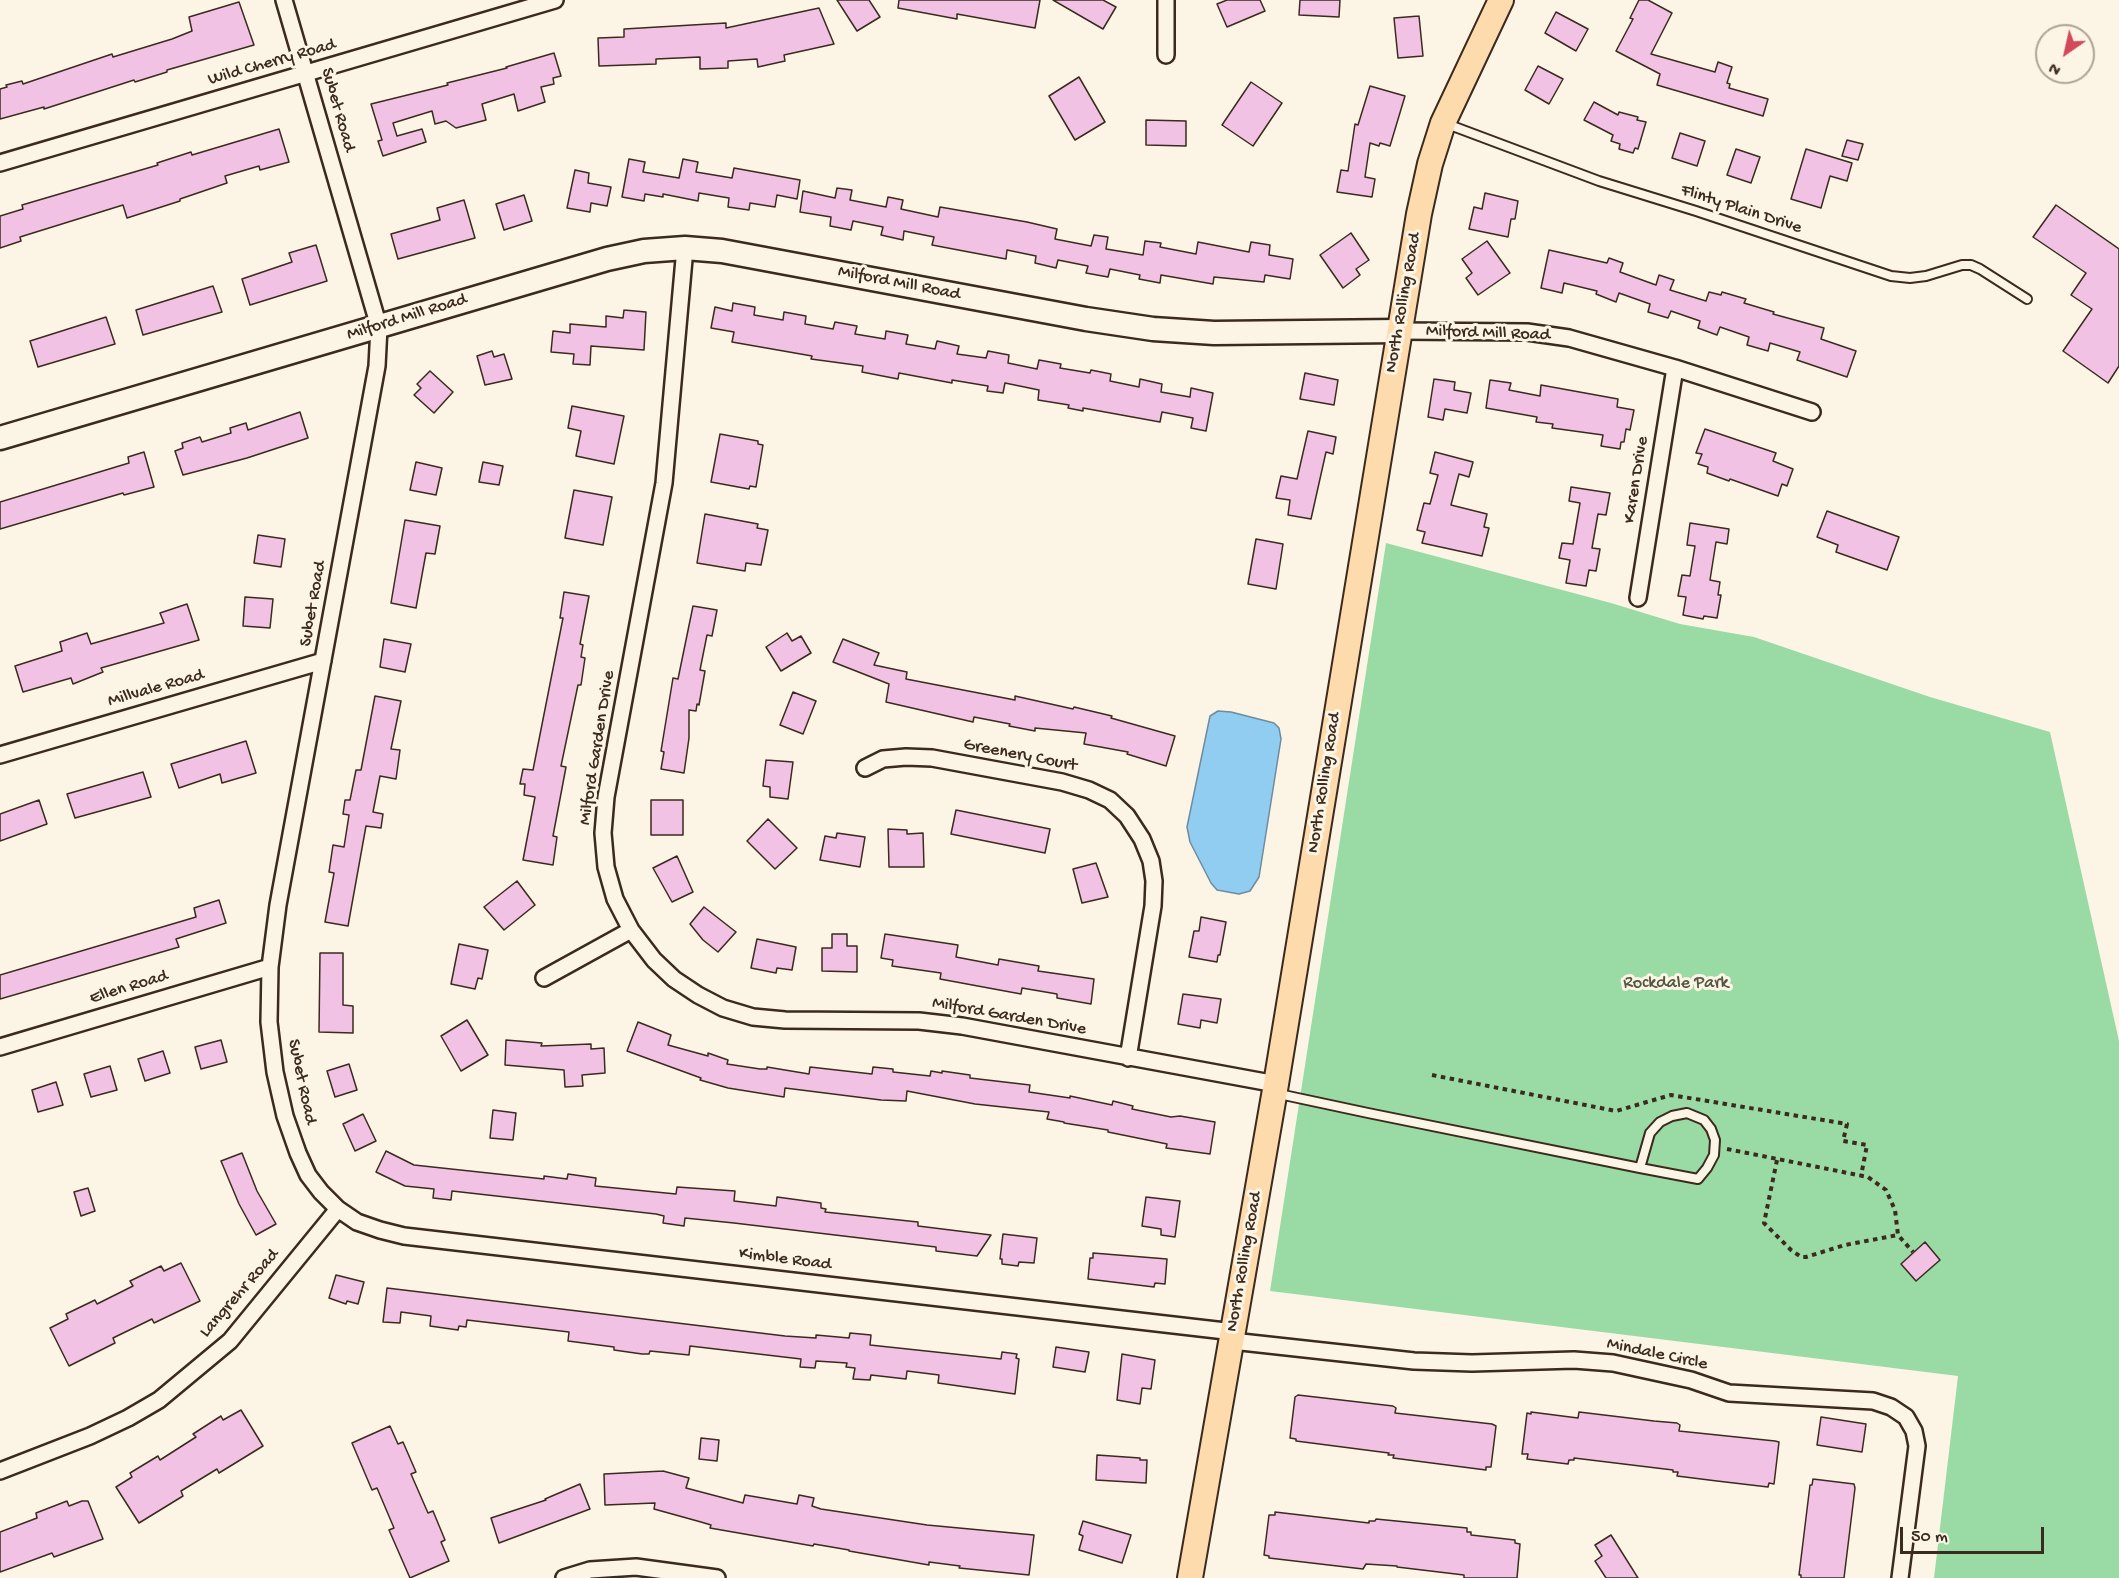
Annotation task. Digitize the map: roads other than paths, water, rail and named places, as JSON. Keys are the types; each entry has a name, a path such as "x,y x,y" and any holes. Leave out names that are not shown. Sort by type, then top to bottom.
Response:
{"main road":[{"name":"North Rolling Road","path":"1190,1578 1275,1089 1419,214 1430,164 1443,123 1501,0"},
{"name":"Milford Mill Road","path":"0,438 644,251 685,248 722,251 1086,319 1154,329 1214,333 1399,331"}],"street":[{"name":"Subet Road","path":"284,0 379,327 377,366 278,904 270,967 269,1022 275,1072 285,1116 308,1175 338,1209"},
{"name":"Wild Cherry Road","path":"0,163 555,0"},
{"path":"1166,0 1166,55"},
{"name":"Milford Garden Drive","path":"685,248 664,483 606,796 603,833 606,867 615,898 631,930 654,960 674,979 723,1008 753,1017 785,1020 941,1023 1128,1058 1275,1089"},
{"name":"Milford Mill Road","path":"1399,331 1527,332 1569,338 1675,368 1812,412"},
{"name":"Karen Drive","path":"1638,598 1675,368"},
{"name":"Millvale Road","path":"0,755 323,661"},
{"name":"Greenery Court","path":"865,768 884,759 932,758 1062,782 1089,790 1110,801 1127,816 1142,839 1151,861 1154,881 1153,906 1128,1058"},
{"path":"544,978 631,930"},
{"name":"Ellen Road","path":"0,1047 270,967"},
{"name":"Kimble Road","path":"338,1209 357,1222 404,1236 1233,1337"},
{"name":"Langrehr Road","path":"0,1471 90,1436 159,1401 230,1341 338,1209"},
{"name":"Mindale Circle","path":"1233,1337 1414,1360 1472,1363 1574,1359 1613,1363 1691,1380 1729,1393 1873,1401 1891,1407 1906,1417 1914,1431 1917,1446 1900,1578"},
{"path":"564,1578 610,1567 637,1572 717,1578"}],"lane":[{"name":"Flinty Plain Drive","path":"1443,123 1599,181 1891,276 1910,278 1926,276 1962,265 1971,265 2026,299"},
{"path":"1275,1089 1640,1168 1698,1179 1714,1155 1711,1129 1704,1120 1687,1113 1672,1116 1660,1122 1650,1133 1640,1168"}],"water":[{"path":"1218,711 1274,723 1279,728 1281,739 1259,877 1250,891 1239,894 1217,890 1211,883 1190,842 1187,827 1210,716"}],"park label":[{"name":"Rockdale Park","path":"1676,984"}]}
